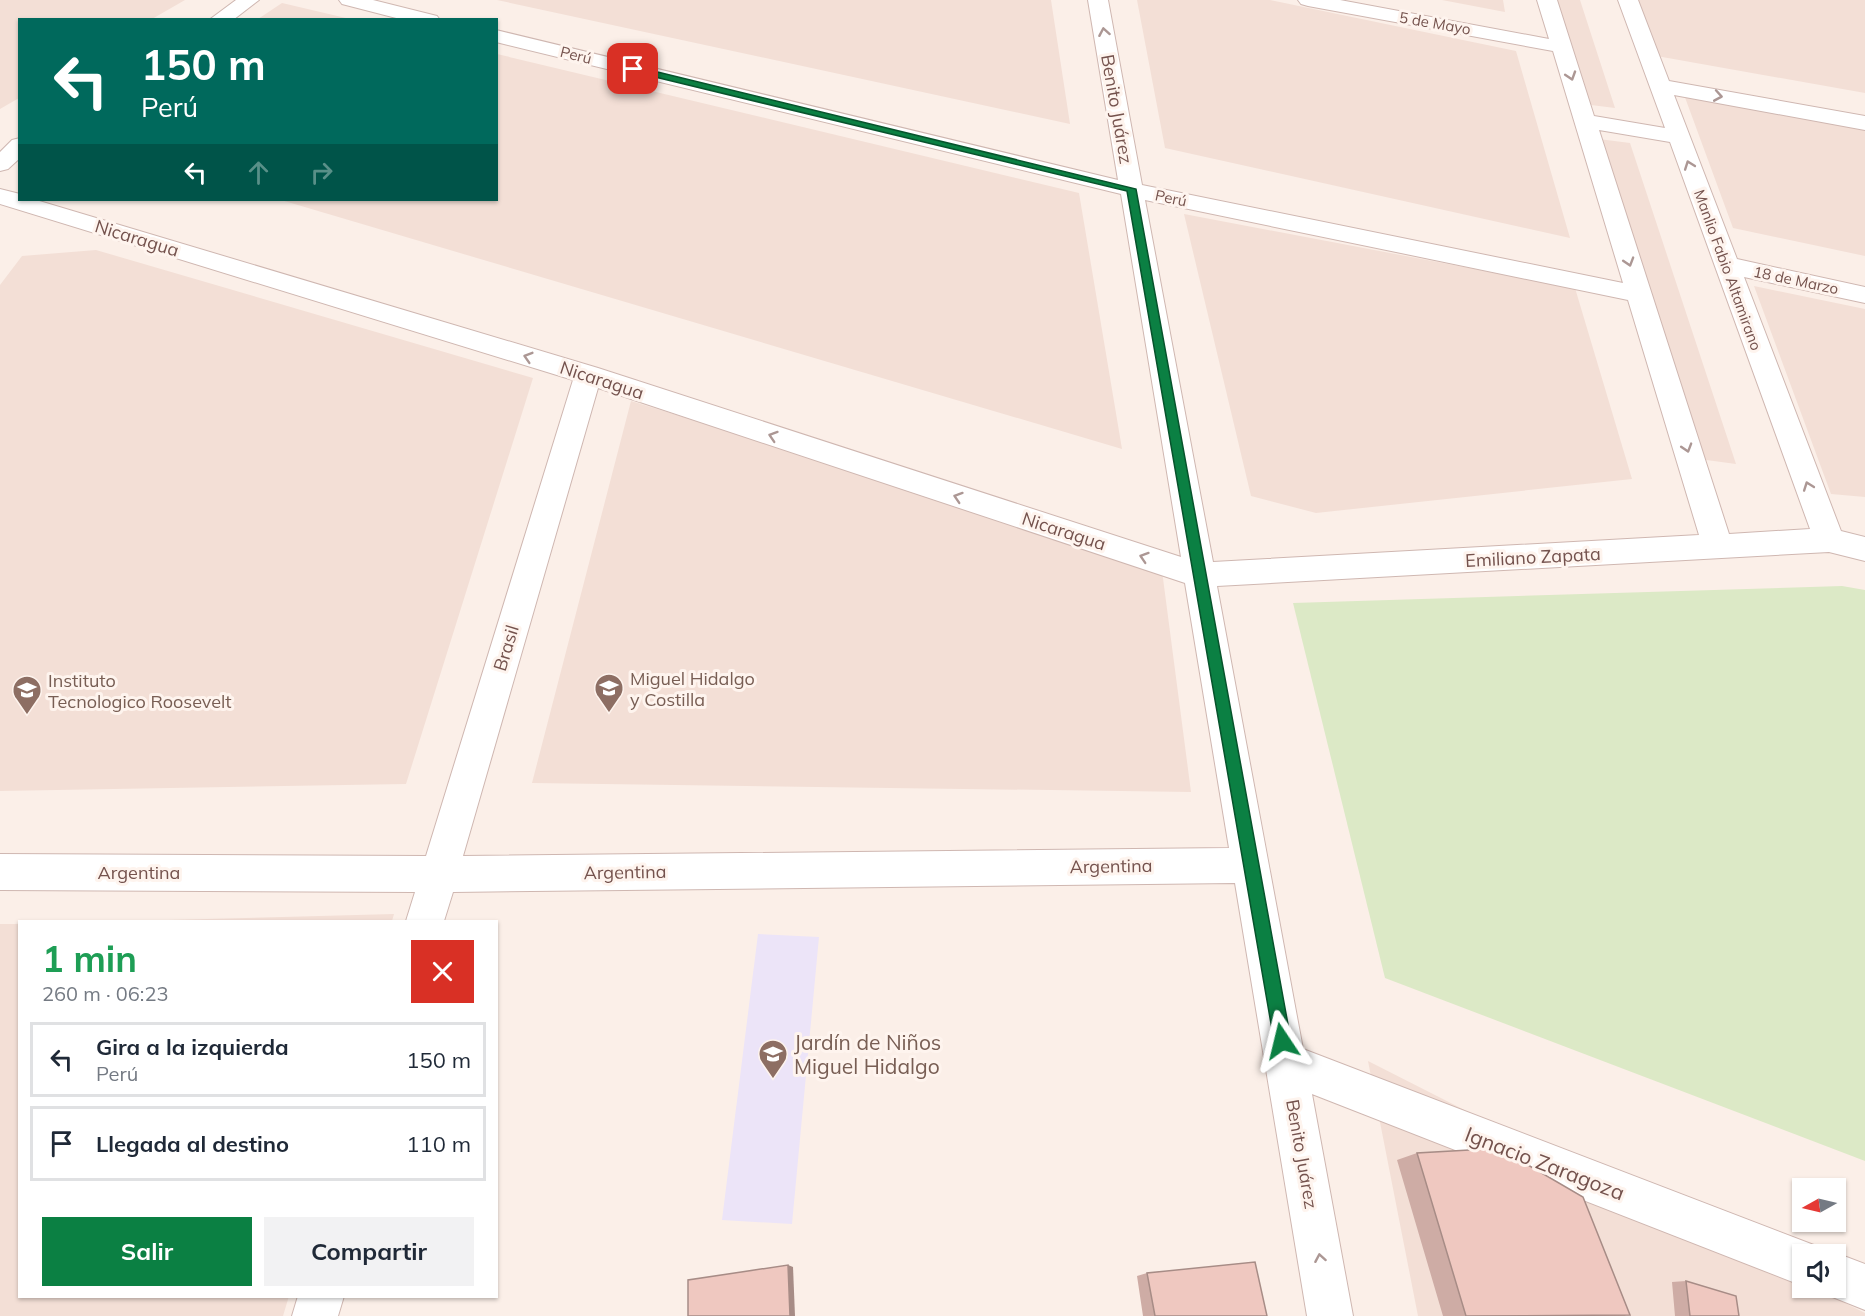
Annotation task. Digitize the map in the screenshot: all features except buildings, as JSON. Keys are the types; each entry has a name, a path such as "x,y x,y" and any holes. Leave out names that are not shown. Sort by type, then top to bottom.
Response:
{"street":[{"path":"222,18 249,0"},
{"path":"349,0 422,18"},
{"name":"Benito Juárez","path":"1098,0 1330,1316"},
{"name":"5 de Mayo","path":"1308,0 1562,47"},
{"path":"1547,0 1718,546"},
{"name":"Manlio Fabio Altamirano","path":"1628,0 1828,540"},
{"name":"Perú","path":"498,36 1131,189 1639,294"},
{"path":"1660,86 1865,123"},
{"path":"1586,121 1679,137"},
{"path":"0,164 12,148"},
{"name":"Nicaragua","path":"0,196 588,375 1199,575"},
{"name":"18 de Marzo","path":"1726,265 1865,295"},
{"name":"Brasil","path":"425,920 588,375"},
{"name":"Emiliano Zapata","path":"1199,575 1828,540 1865,549"},
{"name":"Argentina","path":"0,872 438,874 1251,865"},
{"name":"Ignacio Zaragoza","path":"1286,1063 1792,1259"},
{"path":"1846,1280 1865,1287"},
{"path":"315,1316 320,1298"}],"shaded area":[{"path":"0,0 185,0 154,18 18,18 18,99 0,109"},
{"path":"497,0 1051,0 1070,124"},
{"path":"1137,0 1270,0 1516,51 1570,238 1165,148"},
{"path":"1442,0 1503,0 1505,12"},
{"path":"1545,0 1580,0 1615,108 1575,103"},
{"path":"1632,0 1865,0 1865,93 1651,55"},
{"path":"282,3 346,18 260,18"},
{"path":"498,54 1079,193 1122,449 284,201 498,201"},
{"path":"1683,92 1865,126 1865,256 1733,228"},
{"path":"1591,138 1630,143 1736,464 1684,457"},
{"path":"1184,214 1575,288 1632,479 1316,513 1251,496"},
{"path":"96,250 533,378 406,784 0,791 0,285 22,256"},
{"path":"1754,286 1865,309 1865,497 1831,494"},
{"path":"631,401 1161,563 1191,792 532,783"},
{"path":"394,914 392,920 167,920"},
{"path":"0,924 18,924 18,1298 288,1298 283,1316 0,1316"},
{"name":"Jardín de Niños Miguel Hidalgo","path":"758,934 819,937 792,1224 722,1220"},
{"path":"1368,1061 1792,1276 1792,1298 1835,1298 1865,1313 1865,1316 1418,1316"}],"green space":[{"path":"1842,586 1865,590 1865,1161 1385,978 1293,603"}],"place":[{"name":"Miguel Hidalgo y Costilla","path":"609,714"},
{"name":"Instituto Tecnologico Roosevelt","path":"27,716"},
{"name":"Jardín de Niños Miguel Hidalgo","path":"773,1080"}],"route":[{"path":"633,69 1131,189 1282,1041"}]}
